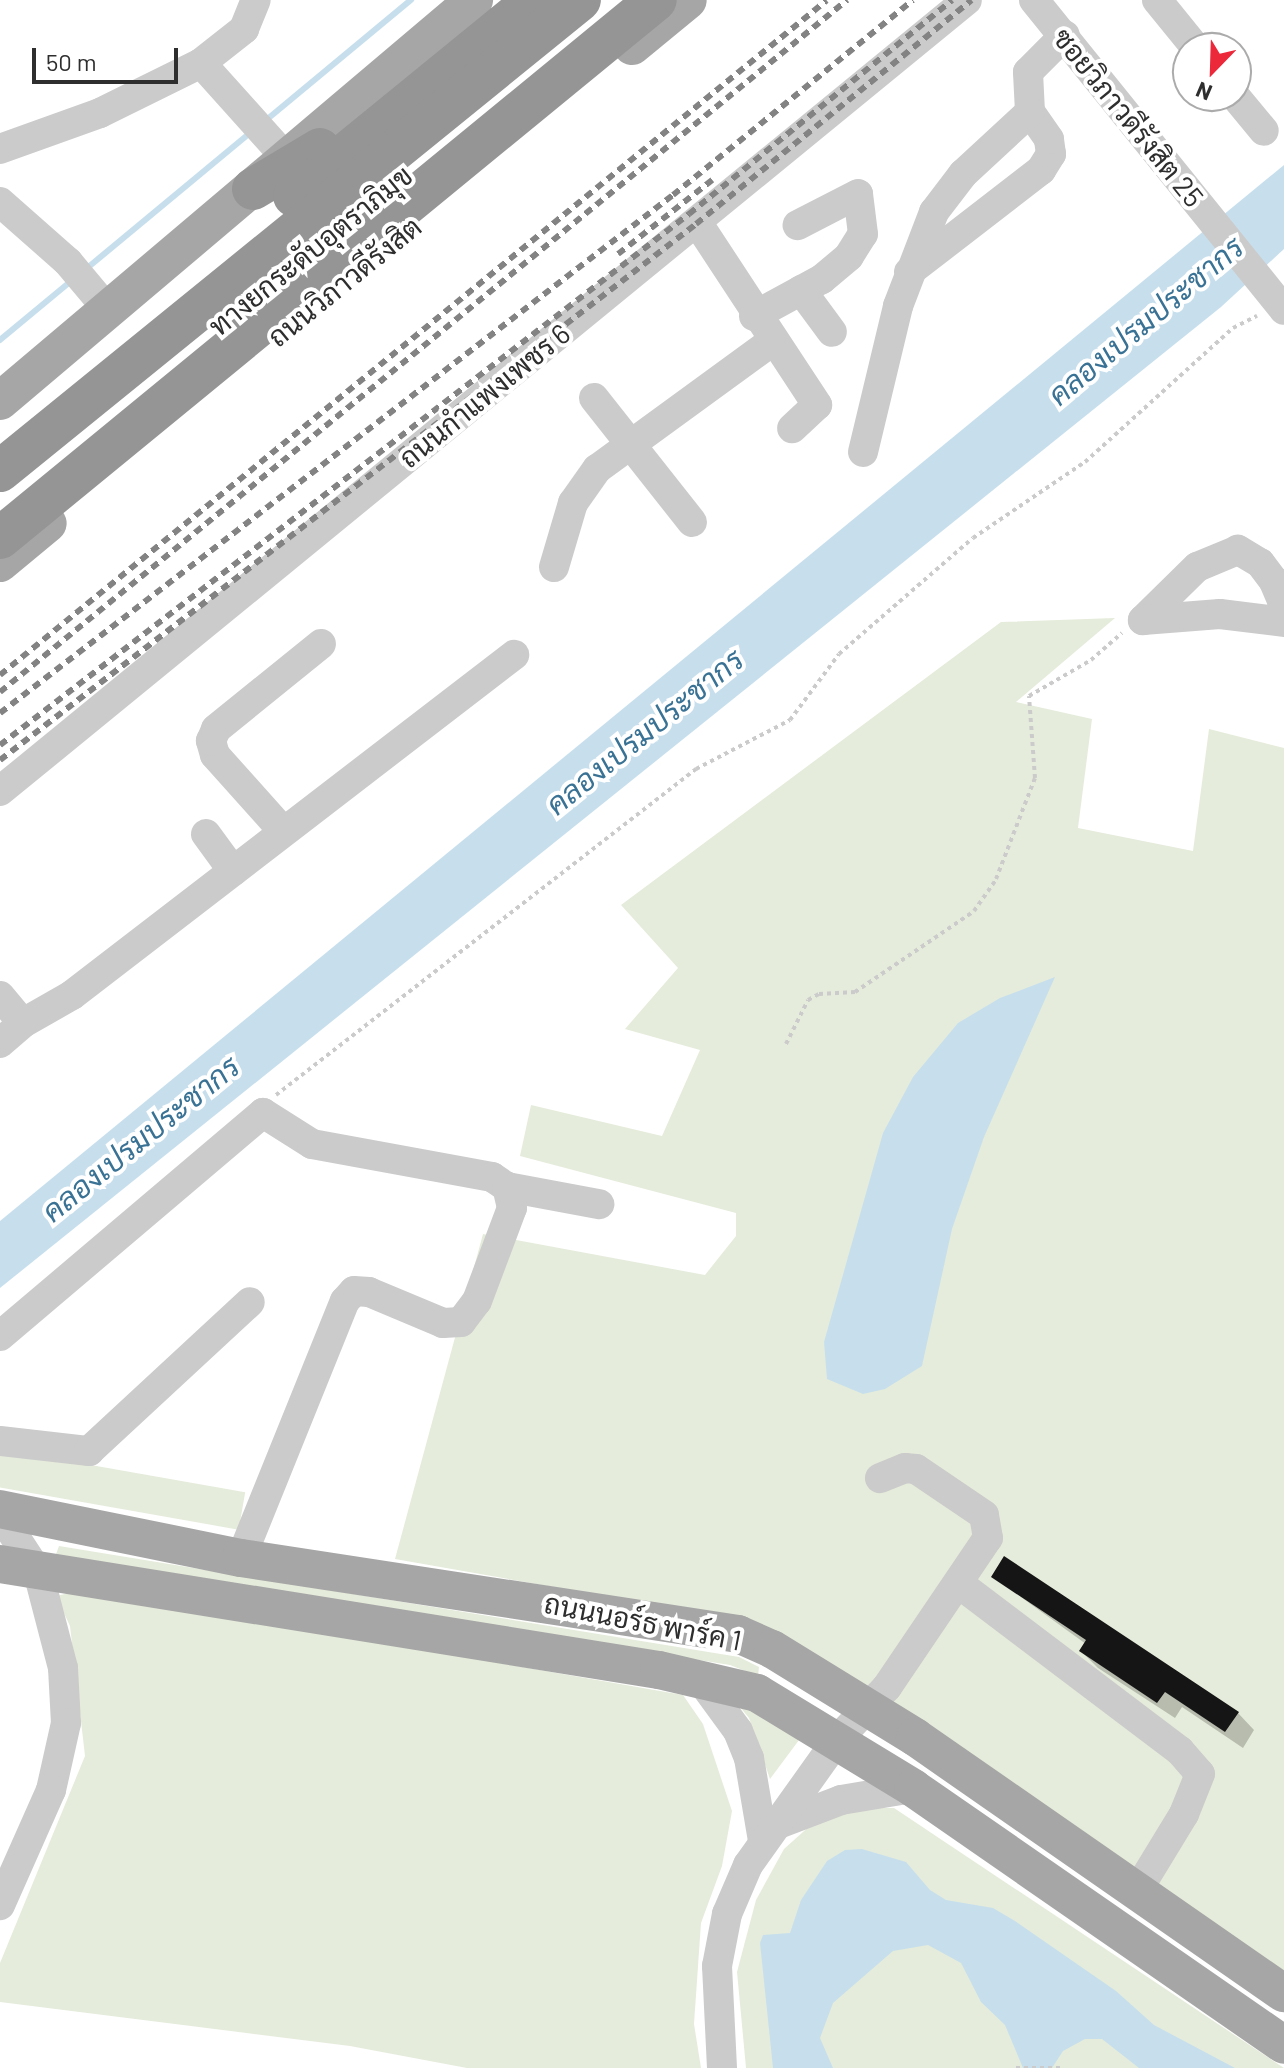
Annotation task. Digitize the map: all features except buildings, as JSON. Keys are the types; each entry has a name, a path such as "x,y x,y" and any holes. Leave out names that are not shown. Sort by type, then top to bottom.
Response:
{"highway":[{"path":"0,444 428,84 534,0"},
{"name":"ทางยกระดับอุตราภิมุข","path":"0,471 580,0"},
{"name":"ทางยกระดับอุตราภิมุข","path":"0,501 620,0"},
{"name":"ถนนวิภาวดีรังสิต","path":"0,538 656,0"},
{"path":"253,189 428,84"},
{"path":"350,275 478,148"}],"main road":[{"path":"0,401 98,299 253,189 279,150 474,0"},
{"name":"ถนนวิภาวดีรังสิต","path":"0,563 688,0"},
{"name":"ถนนนอร์ธ พาร์ค 1","path":"0,1512 241,1558 738,1634 772,1649 915,1737 1284,1993"},
{"name":"ถนนนอร์ธ พาร์ค 1","path":"0,1564 700,1679 757,1693 838,1739 898,1779 1284,2045"}],"street":[{"path":"0,149 100,113 201,63 244,29 256,0"},
{"name":"ถนนกำแพงเพชร 6","path":"0,791 967,0"},
{"path":"1157,0 1183,32"},
{"name":"ซอยวิภาวดีรังสิต 25","path":"1041,3 1276,301"},
{"path":"908,273 1041,170 1051,154 1049,139 1030,112 1028,72 1065,35"},
{"path":"201,63 279,150"},
{"path":"863,452 908,273 944,195 1030,112"},
{"path":"1248,112 1264,131"},
{"path":"754,316 801,290 849,256 863,234 858,194 798,225"},
{"path":"0,202 68,262 98,299"},
{"path":"697,222 771,342 817,405 792,428"},
{"path":"801,290 832,332"},
{"path":"554,567 573,503 597,469 771,342"},
{"path":"594,398 692,522"},
{"path":"1238,550 1260,563 1283,603 1282,622 1220,614 1143,620 1197,567 1238,550"},
{"path":"1197,567 1213,589 1220,614"},
{"path":"283,831 215,755 211,741 216,729 321,644"},
{"path":"0,1043 23,1023 72,995 514,655"},
{"path":"206,834 233,871"},
{"path":"0,996 23,1023"},
{"path":"0,1336 263,1113 312,1144 492,1177 507,1187 599,1204"},
{"path":"241,1558 345,1301 354,1291 369,1292 443,1323 461,1322 477,1301 512,1208 507,1187"},
{"path":"0,1441 89,1451 250,1302"},
{"path":"722,2068 717,1966 727,1914 768,1834 838,1739 869,1708 988,1538 984,1515 916,1469 905,1468 880,1478"},
{"path":"0,1512 38,1572 63,1668 66,1723 51,1790 0,1905"},
{"path":"38,1572 64,1524"},
{"path":"958,1583 1180,1751 1200,1774 1184,1814 1137,1891"},
{"path":"757,1693 774,1671 772,1649"},
{"path":"700,1679 743,1745 768,1834"},
{"path":"768,1834 841,1800 898,1779 889,1746 915,1737"}],"path":[{"path":"263,1113 272,1098 696,769 790,720 839,654 973,538 1085,462 1233,328 1276,301"},
{"path":"786,1044 808,1000 819,994 855,992 974,911 1002,866 1035,778 1029,696 1091,660 1143,620"},
{"path":"1017,2067 1058,2068"}],"green space":[{"path":"1115,618 1016,702 1092,719 1078,828 1193,851 1209,729 1284,748 1284,1972 717,1616 395,1559 483,1234 705,1275 736,1236 736,1213 520,1156 531,1105 662,1136 700,1050 625,1029 678,968 621,905 1001,622"},
{"path":"0,1449 245,1492 239,1530 0,1488"},
{"path":"59,1546 739,1657 759,1667 758,1676 730,1665 55,1557"},
{"path":"83,1590 683,1695 703,1724 732,1811 722,1866 701,1923 694,2024 701,2068 467,2068 350,2046 0,2002 0,1963 85,1756 70,1626 56,1596"},
{"path":"735,1701 802,1736 770,1779 749,1718"},
{"path":"852,1808 894,1808 1284,2068 746,2068 737,1972 756,1900 784,1849 813,1823"}],"water":[{"name":"คลองเปรมประชากร","path":"1284,165 1284,249 1221,307 0,1288 0,1221"},
{"path":"1055,977 984,1137 952,1229 922,1366 885,1389 863,1394 827,1379 824,1342 883,1133 913,1077 958,1023 1000,998"},
{"path":"862,1849 906,1862 930,1890 946,1900 993,1908 1116,1991 1154,2025 1235,2068 1139,2068 1102,2039 1085,2039 1063,2051 1052,2068 1023,2068 1005,2025 981,2002 961,1963 928,1945 893,1951 833,2003 820,2038 833,2068 773,2068 760,1943 763,1935 790,1933 801,1900 827,1861 845,1850"}],"waterway":[{"path":"265,121 411,0"},
{"path":"86,269 250,133"},
{"path":"0,340 71,281"}],"railway":[{"path":"0,675 827,0"},
{"path":"0,692 847,0"},
{"path":"0,713 673,195 913,0"},
{"path":"0,745 689,214 952,0"},
{"path":"0,760 696,224 972,0"},
{"path":"618,254 712,180"}]}
